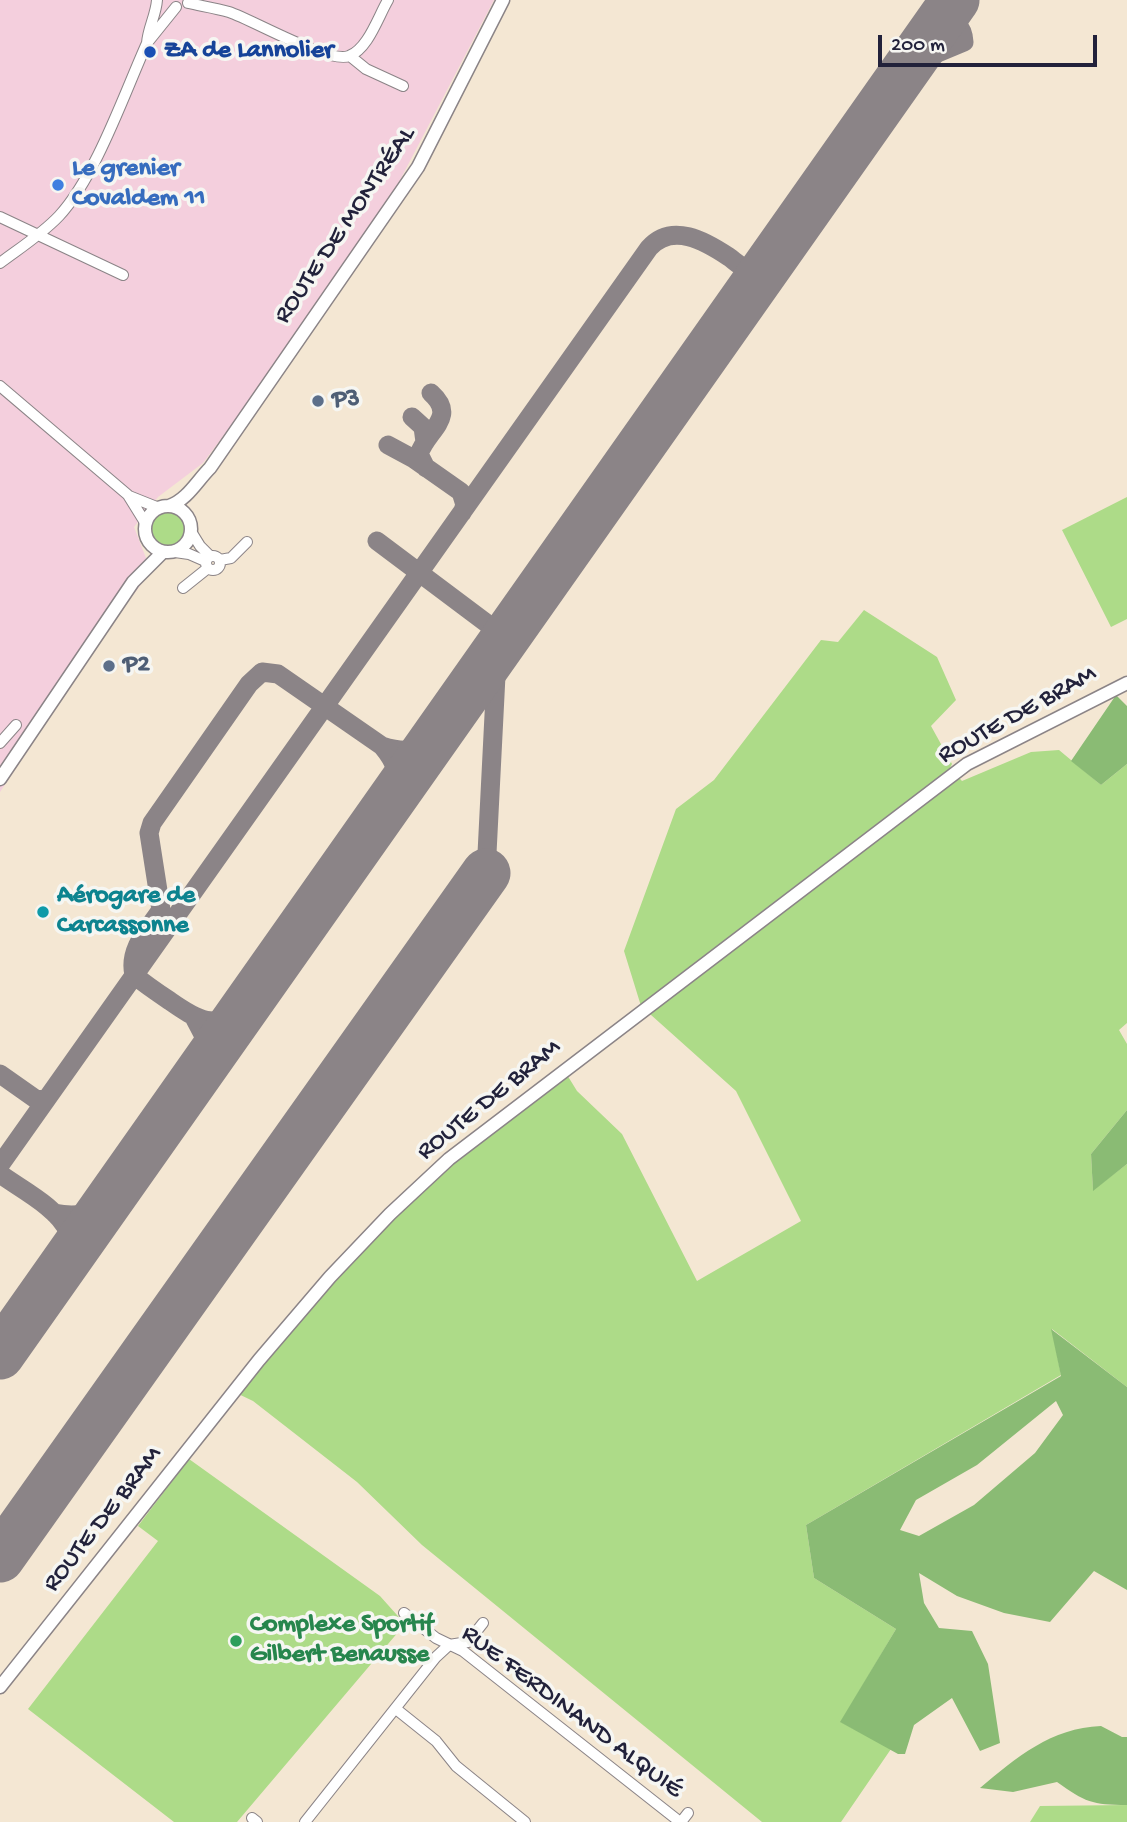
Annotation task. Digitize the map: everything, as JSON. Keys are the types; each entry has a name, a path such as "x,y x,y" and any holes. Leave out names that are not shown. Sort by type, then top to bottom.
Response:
{"main road":[{"name":"ROUTE DE MONTRÉAL","path":"164,507 175,503 191,491 210,468 418,167 503,0"},
{"name":"ROUTE DE MONTRÉAL","path":"190,519 190,508 210,468"},
{"path":"0,779 133,582 149,542 146,524 148,517 164,507 181,509 190,519 191,533 186,545 169,552 133,582"},
{"path":"149,542 169,552"},
{"name":"ROUTE DE BRAM","path":"0,1687 259,1360 390,1214 449,1159 967,764 1127,683"}],"street":[{"path":"147,43 148,30 159,0 165,5 176,7"},
{"path":"213,0 229,12"},
{"path":"0,264 59,217 78,192 103,144 147,43 176,7 189,1 229,12 334,57 350,56 363,45 388,0"},
{"path":"350,56 366,69 403,86"},
{"path":"0,217 123,275"},
{"path":"0,386 128,495 146,524"},
{"path":"128,495 164,507"},
{"path":"191,533 211,561"},
{"path":"169,552 189,554 211,561 231,558 247,541"},
{"path":"183,588 211,561"},
{"path":"0,744 16,725"},
{"name":"RUE FERDINAND ALQUIÉ","path":"404,1613 436,1638 463,1651 680,1822"},
{"path":"305,1822 436,1657 449,1645 468,1642 483,1623"},
{"path":"396,1709 436,1741 456,1766 525,1822"},
{"path":"680,1822 688,1813"}],"shaded area":[{"path":"0,0 494,0 399,182 260,387 203,463 158,497 134,527 151,571 118,615 0,792"}],"green space":[{"path":"1127,497 1127,619 1111,627 1062,530"},
{"path":"169,512 181,518 187,530 181,542 169,548 157,542 151,530 157,518"},
{"path":"864,610 937,657 956,700 931,726 952,764 950,768 962,781 1031,752 1059,750 1101,785 1127,764 1127,1023 1119,1030 1127,1044 1127,1110 1091,1154 1093,1190 1127,1164 1127,1387 1052,1329 1061,1375 806,1525 814,1578 896,1629 841,1722 891,1749 841,1822 762,1822 422,1545 357,1482 253,1401 228,1389 354,1243 561,1065 577,1091 622,1134 697,1281 801,1221 736,1091 641,1006 624,951 676,809 714,780 821,640 838,642"},
{"path":"1116,695 1127,706 1127,764 1101,785 1071,761"},
{"path":"1127,1110 1127,1164 1093,1191 1091,1154"},
{"path":"1051,1329 1127,1387 1127,1590 1094,1571 1050,1622 1004,1613 957,1596 919,1573 924,1603 939,1628 972,1631 988,1664 1000,1743 980,1751 952,1698 914,1725 905,1754 898,1754 840,1722 896,1629 814,1578 806,1525 1061,1376","holes":["1056,1401 1063,1415 1035,1453 974,1505 919,1536 900,1530 916,1500 977,1465"]},
{"name":"Complexe Sportif Gilbert Benausse","path":"189,1459 380,1596 405,1624 237,1822 174,1822 28,1709 158,1541 138,1526"},
{"path":"1101,1726 1127,1737 1127,1805 1089,1801 1057,1782 1013,1792 980,1788 1021,1755 1050,1738 1083,1728"},
{"path":"1127,1805 1127,1822 1030,1822 1040,1806"}],"taxiway":[{"path":"905,72 916,62 964,42 962,32 953,22 938,18 925,29 923,46"},
{"path":"0,1165 649,248 658,240 678,235 710,245 750,270 760,271 769,266"},
{"path":"745,268 752,284 751,292"},
{"path":"426,468 419,454 438,424 442,409 431,393"},
{"path":"412,417 423,427 425,442"},
{"path":"388,445 414,459 461,492 465,505 462,513"},
{"path":"377,541 489,625 498,636 486,873"},
{"path":"489,625 504,629 518,621"},
{"path":"245,1008 215,1021 198,1018 138,979 134,975 133,966 136,949 161,910 149,833 152,823 249,684 262,672 278,674 382,746 396,770 397,783 393,798"},
{"path":"382,746 410,750 436,738"},
{"path":"195,1019 206,1040 204,1066"},
{"path":"0,1074 37,1100 46,1099"},
{"path":"0,1174 48,1207 64,1223 69,1240 64,1264"},
{"path":"54,1213 84,1213 97,1208 110,1198"}],"runway":[{"path":"0,1355 955,0"},
{"path":"0,1558 486,873"}],"place":[{"name":"ZA de Lannolier","path":"150,52"},
{"name":"Le grenier Covaldem 11","path":"58,185"},
{"name":"P3","path":"318,401"},
{"name":"P2","path":"109,666"},
{"name":"Aérogare de Carcassonne","path":"43,912"},
{"name":"Complexe Sportif Gilbert Benausse","path":"236,1641"}]}
